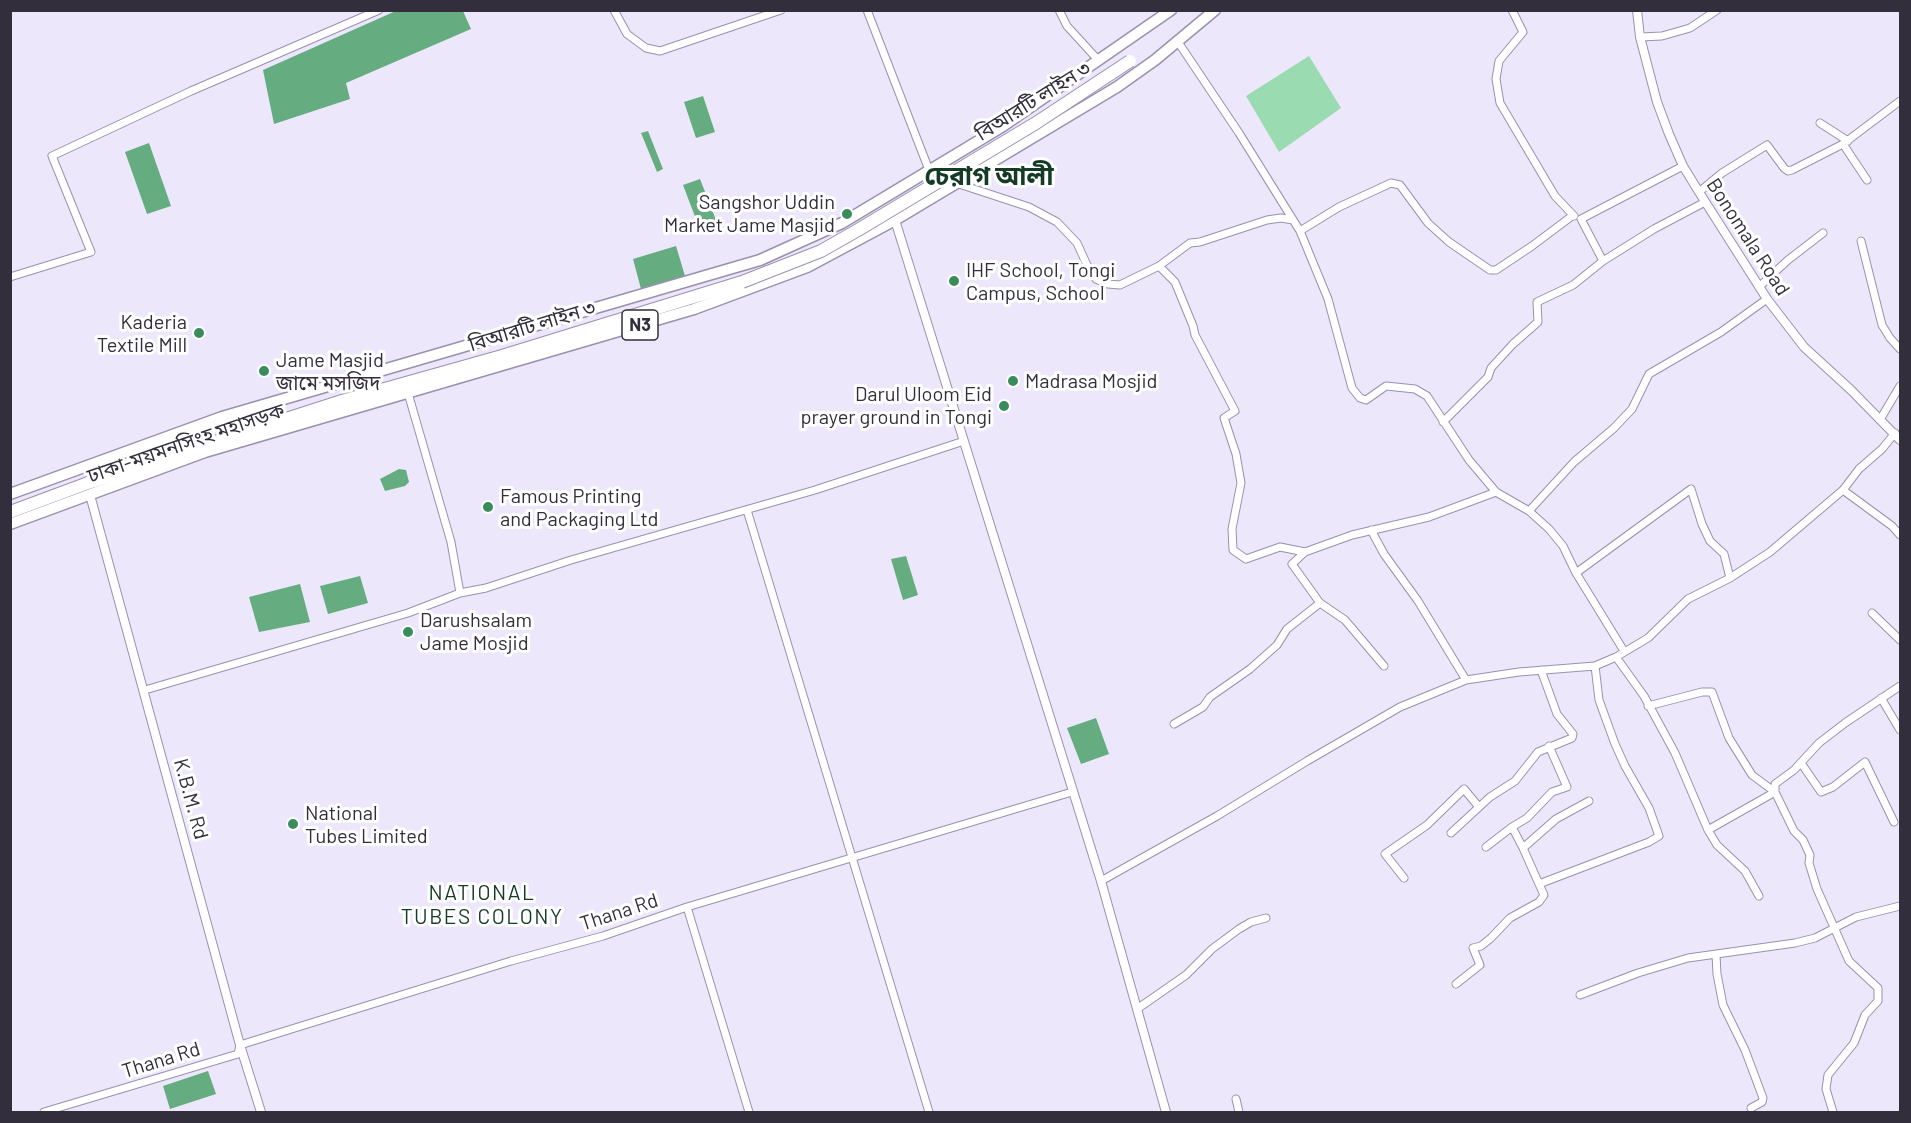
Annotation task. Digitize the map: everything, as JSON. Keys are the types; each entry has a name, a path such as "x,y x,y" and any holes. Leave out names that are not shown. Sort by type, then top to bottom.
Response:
{"highway":[{"name":"ঢাকা-ময়মনসিংহ মহাসড়ক","path":"10,494 222,417 760,260 842,223 1003,126 1171,10"},
{"name":"ঢাকা-ময়মনসিংহ মহাসড়ক","path":"10,524 205,452 694,309 807,267 895,220 1117,87 1178,42 1215,10"},
{"name":"বিআরটি লাইন ৩","path":"10,512 88,483 342,401 502,357 780,268 821,251 858,230 1027,129 1130,61"}],"street":[{"path":"10,277 91,252 52,156 191,91 379,10"},
{"path":"614,10 627,34 646,48 660,51 781,10"},
{"path":"867,10 929,170"},
{"path":"1059,10 1067,26 1099,61"},
{"path":"1512,10 1523,32 1499,61 1496,79 1500,103 1555,196 1572,216 1581,219 1603,261"},
{"name":"Bonomala Road","path":"1637,10 1640,37 1657,102 1683,166 1705,202 1767,299 1804,347 1881,418 1898,437"},
{"path":"1640,37 1662,36 1690,28 1717,10"},
{"path":"1178,42 1239,133 1300,231 1328,298 1352,388 1360,398 1366,400 1386,386 1415,389 1427,396 1469,460 1496,492 1529,511 1549,529 1563,546 1576,573 1624,651"},
{"path":"1699,192 1722,173 1767,145 1788,171 1845,143 1900,101"},
{"path":"1820,123 1845,143 1867,180"},
{"path":"1581,219 1683,166"},
{"path":"956,183 1029,207 1057,222 1077,243 1096,279 1108,284 1120,285 1159,266 1190,243 1200,242 1267,220 1281,218 1293,220"},
{"path":"1300,231 1339,207 1391,183 1400,185 1428,223 1449,242 1490,270 1496,270 1572,216"},
{"path":"1443,422 1488,377 1491,368 1513,344 1538,322 1537,302 1573,285 1603,261 1654,229 1705,202"},
{"path":"895,220 1101,881 1167,1113"},
{"path":"1759,287 1788,260 1823,233"},
{"path":"1861,241 1882,325 1900,350"},
{"path":"1159,266 1175,282 1195,336 1235,411 1224,418 1236,454 1240,483 1232,529 1233,550 1246,559 1280,547 1305,552"},
{"path":"1529,511 1574,462 1614,428 1632,409 1649,374 1721,332 1767,299"},
{"path":"1881,418 1900,386"},
{"path":"408,393 451,542 460,593"},
{"path":"1101,881 1217,816 1400,707 1466,680 1541,670 1595,666 1616,657 1648,638 1688,599 1730,578 1770,552 1843,490 1859,469 1898,437"},
{"path":"145,690 408,613 460,593 486,588 571,560 815,490 964,441"},
{"path":"1576,573 1691,489 1702,525 1710,541 1724,554 1730,578"},
{"path":"1843,490 1892,526 1900,535"},
{"path":"1384,666 1345,620 1320,603 1292,564 1305,552 1371,530 1429,517 1496,492"},
{"name":"K.B.M. Rd","path":"90,495 240,1045 261,1113"},
{"path":"747,510 929,1113"},
{"path":"1371,530 1384,554 1418,601 1466,680"},
{"path":"1174,724 1203,707 1210,697 1250,669 1277,645 1287,629 1320,603"},
{"path":"1872,613 1900,640"},
{"path":"1616,657 1644,696 1675,753 1708,830 1717,845 1744,871 1759,896"},
{"path":"1539,884 1649,842 1659,836 1649,808 1615,744 1599,700 1595,666"},
{"path":"1451,833 1479,807 1515,781 1533,757 1549,746 1573,736 1557,714 1541,670"},
{"path":"1774,792 1775,784 1801,763 1807,754 1827,736 1900,686"},
{"path":"1648,706 1702,692 1712,692 1729,738 1752,775 1774,792 1794,831 1803,840 1810,855 1809,863 1817,889 1849,961 1878,988 1880,994 1878,1001 1865,1015 1854,1043 1828,1075 1826,1089 1833,1113"},
{"path":"1881,698 1900,730"},
{"path":"1486,847 1527,818 1552,792 1567,787 1549,746"},
{"path":"1801,763 1821,792 1833,787 1865,762 1894,822"},
{"path":"1404,878 1385,854 1427,825 1464,789 1479,807"},
{"name":"Thana Rd","path":"44,1113 238,1054 240,1045 511,961 603,936 687,907 1072,792"},
{"path":"1708,830 1774,792"},
{"path":"1523,848 1556,819 1589,801"},
{"path":"1456,984 1480,965 1473,948 1481,946 1510,918 1539,902 1544,895 1512,827"},
{"path":"1580,995 1688,958 1795,943 1815,938 1834,927 1870,913 1900,906"},
{"path":"687,907 749,1113"},
{"path":"1137,1009 1186,975 1212,949 1239,929 1251,922 1266,918"},
{"path":"1716,954 1723,1005 1745,1050 1763,1098 1762,1102 1751,1108"},
{"path":"1236,1099 1239,1113"}],"shaded area":[{"path":"398,10 463,11 471,29 346,83 350,99 274,124 263,70"},
{"path":"1309,56 1341,108 1279,152 1246,96"},
{"path":"703,96 715,132 696,138 684,102"},
{"path":"648,131 663,169 657,172 641,133"},
{"path":"149,143 171,206 147,214 125,152"},
{"path":"700,179 716,220 699,227 683,185"},
{"path":"676,246 685,276 641,289 633,259"},
{"path":"399,469 406,470 409,482 405,486 385,491 380,479"},
{"path":"906,556 918,595 903,600 891,559"},
{"path":"360,576 368,603 328,614 320,586"},
{"path":"300,584 310,622 259,632 249,597"},
{"path":"1096,718 1109,754 1081,764 1067,728"},
{"path":"208,1071 216,1094 170,1109 163,1086"}],"place":[{"name":"Sangshor Uddin Market Jame Masjid","path":"847,214"},
{"name":"IHF School, Tongi Campus, School","path":"954,281"},
{"name":"Kaderia Textile Mill","path":"199,333"},
{"name":"Jame Masjid জামে মসজিদ","path":"264,371"},
{"name":"Madrasa Mosjid","path":"1013,381"},
{"name":"Darul Uloom Eid prayer ground in Tongi","path":"1004,406"},
{"name":"Famous Printing and Packaging Ltd","path":"488,507"},
{"name":"Darushsalam Jame Mosjid","path":"408,632"},
{"name":"National Tubes Limited","path":"293,824"}],"district":[{"name":"চেরাগ আলী","path":"989,176"},
{"name":"NATIONAL TUBES COLONY","path":"482,905"}]}
